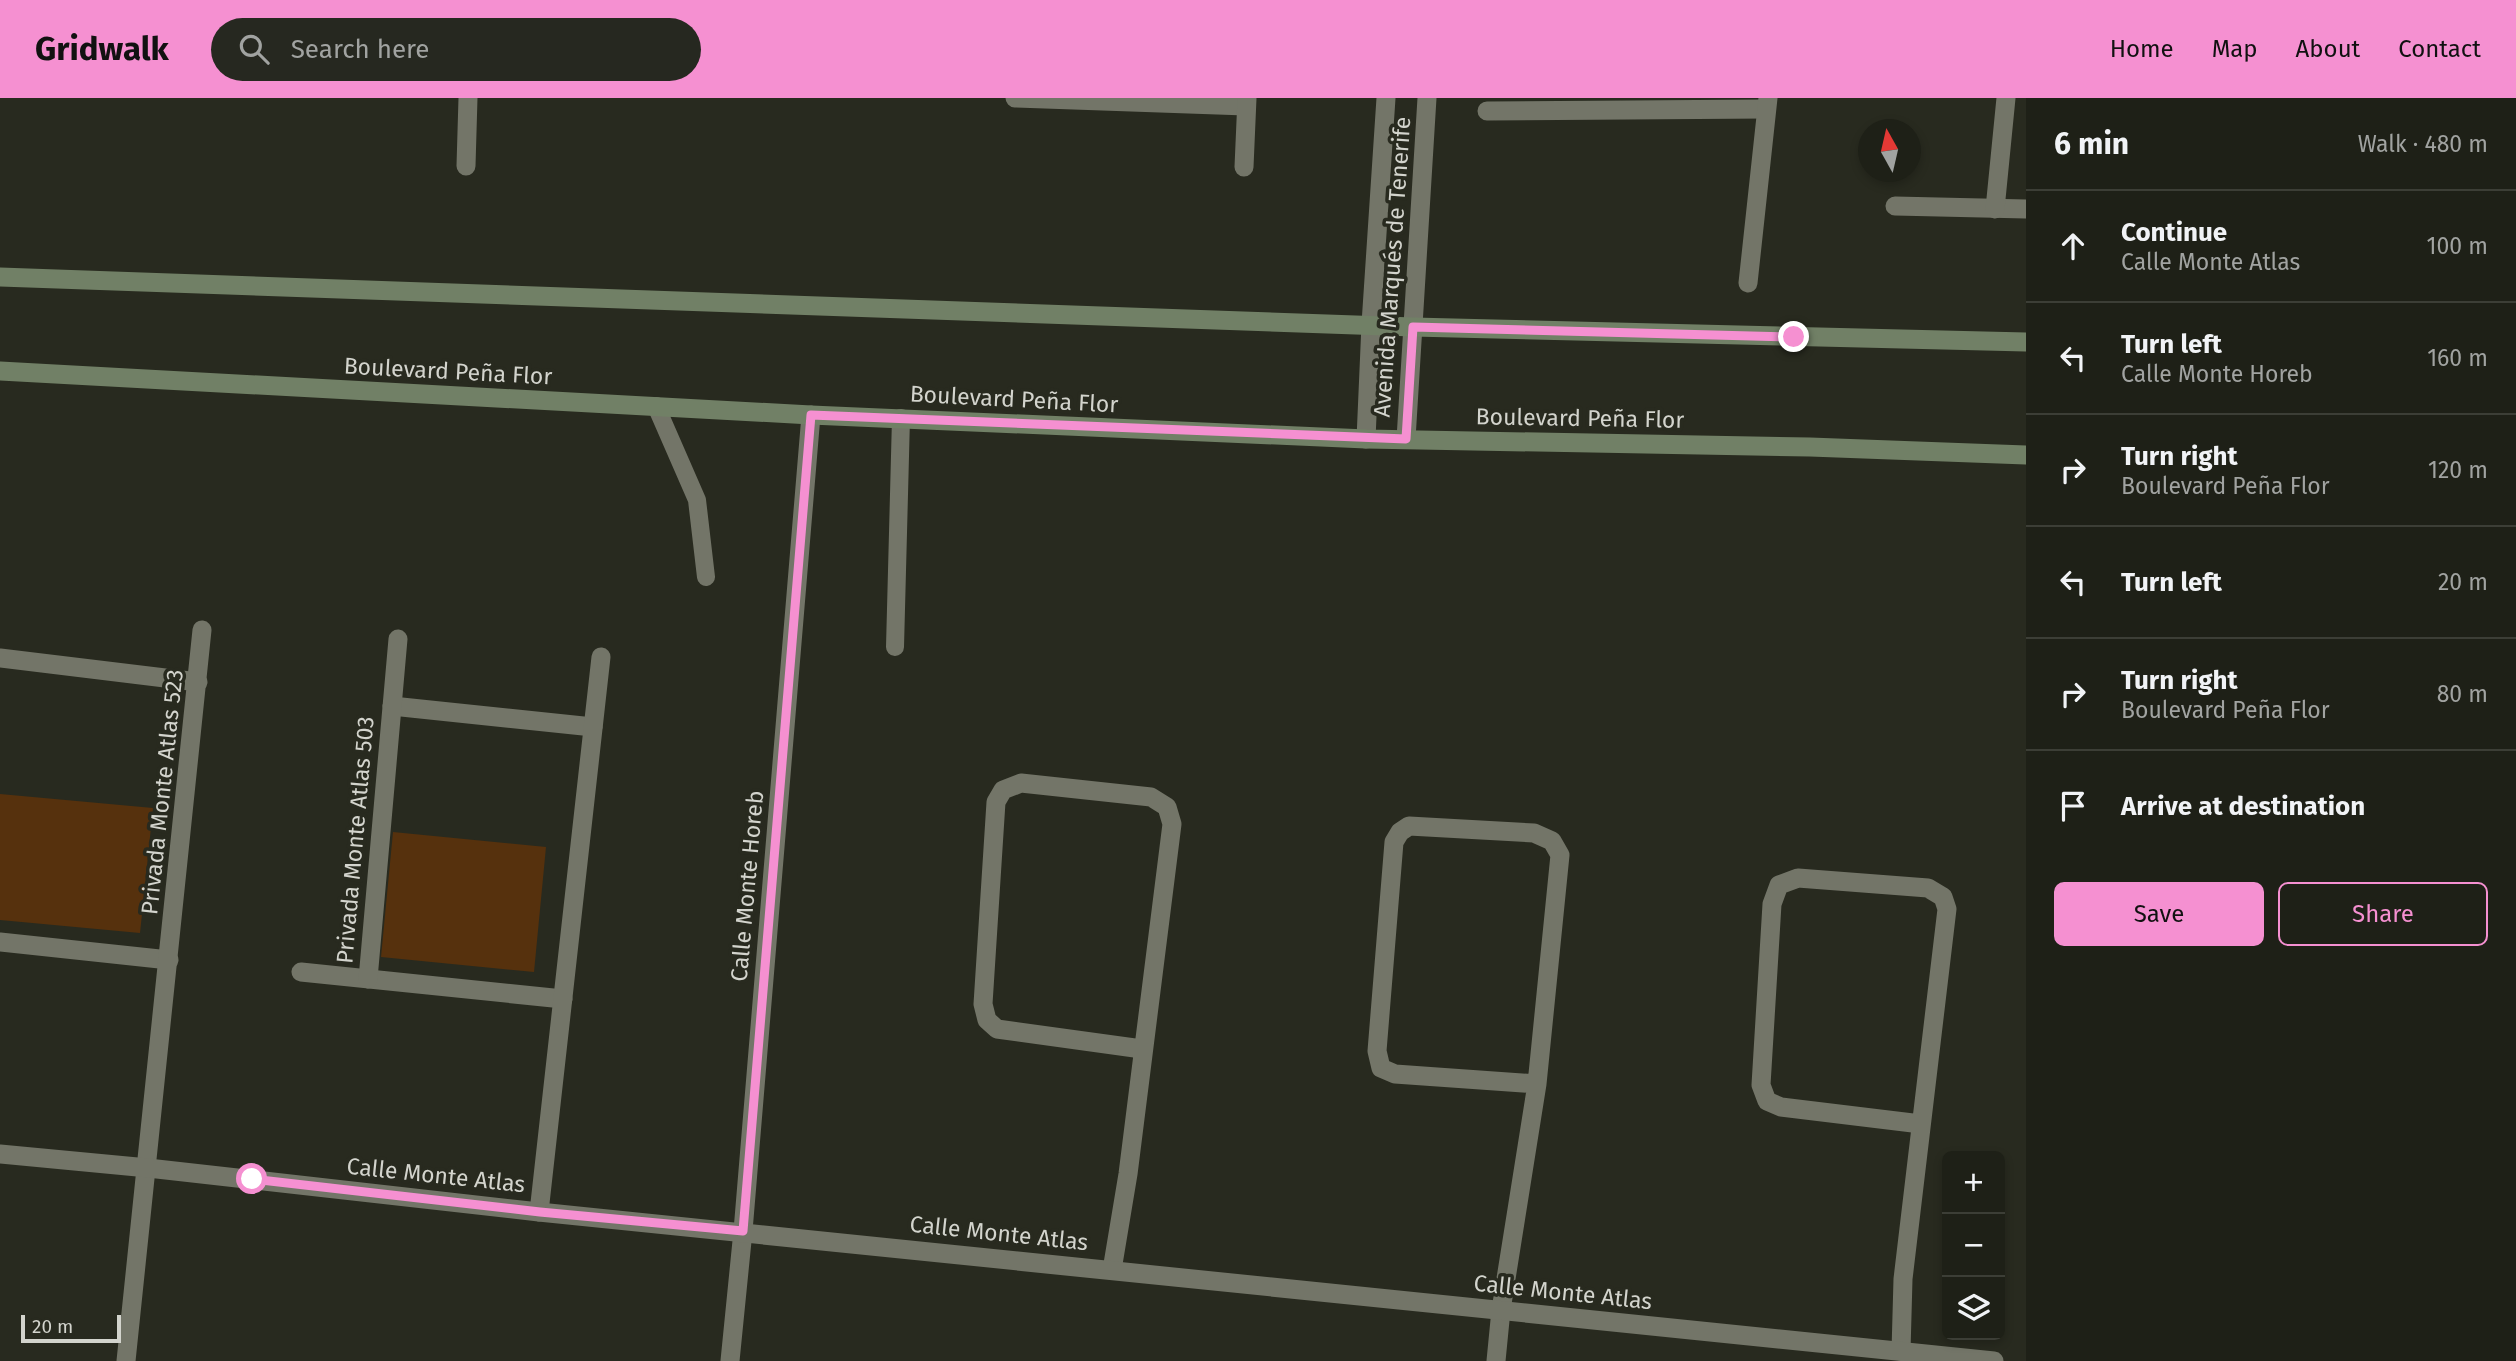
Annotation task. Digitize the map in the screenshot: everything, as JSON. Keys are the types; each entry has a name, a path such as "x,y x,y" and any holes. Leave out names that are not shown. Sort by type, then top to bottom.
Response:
{"main road":[{"path":"0,277 1413,327 2026,342"},
{"name":"Boulevard Peña Flor","path":"0,371 811,415 1366,439 1796,446 2026,455"}],"street":[{"path":"466,166 468,98"},
{"path":"1015,98 1247,102 1244,167"},
{"name":"Avenida Marqués de Tenerife","path":"1366,439 1387,98"},
{"name":"Avenida Marqués de Tenerife","path":"1406,439 1427,98"},
{"path":"1995,209 2006,98"},
{"path":"1487,111 1575,104 1767,103 1748,283"},
{"path":"1895,206 2026,209"},
{"name":"Calle Monte Horeb","path":"730,1361 811,415"},
{"name":"Privada Monte Atlas 523","path":"126,1361 202,630"},
{"name":"Privada Monte Atlas 503","path":"368,979 398,639"},
{"path":"540,1212 601,657"},
{"path":"0,658 198,682"},
{"name":"Privada Monte Atlas 503","path":"392,706 593,727"},
{"path":"1112,1270 1128,1174 1172,824 1167,807 1151,797 1021,783 1003,790 996,802 993,843 983,1004 987,1020 998,1029 1142,1049"},
{"path":"1496,1361 1501,1310 1537,1084 1560,855 1552,841 1534,833 1409,826 1400,832 1394,842 1377,1051 1381,1068 1395,1074 1537,1084"},
{"path":"1902,1352 1903,1279 1947,909 1943,897 1928,888 1798,878 1779,885 1772,904 1761,1086 1767,1101 1781,1107 1921,1124"},
{"path":"0,942 169,960"},
{"name":"Privada Monte Atlas 503","path":"301,972 563,999"},
{"name":"Calle Monte Atlas","path":"0,1154 1994,1361"}],"lane":[{"path":"656,407 697,500 706,577"},
{"path":"895,647 901,418"}],"shaded area":[{"path":"0,794 153,808 140,933 0,920"},
{"path":"393,832 546,847 534,972 381,957"}],"route":[{"path":"252,1179 540,1212 743,1231 811,415 1406,439 1413,327 1794,337"}]}
